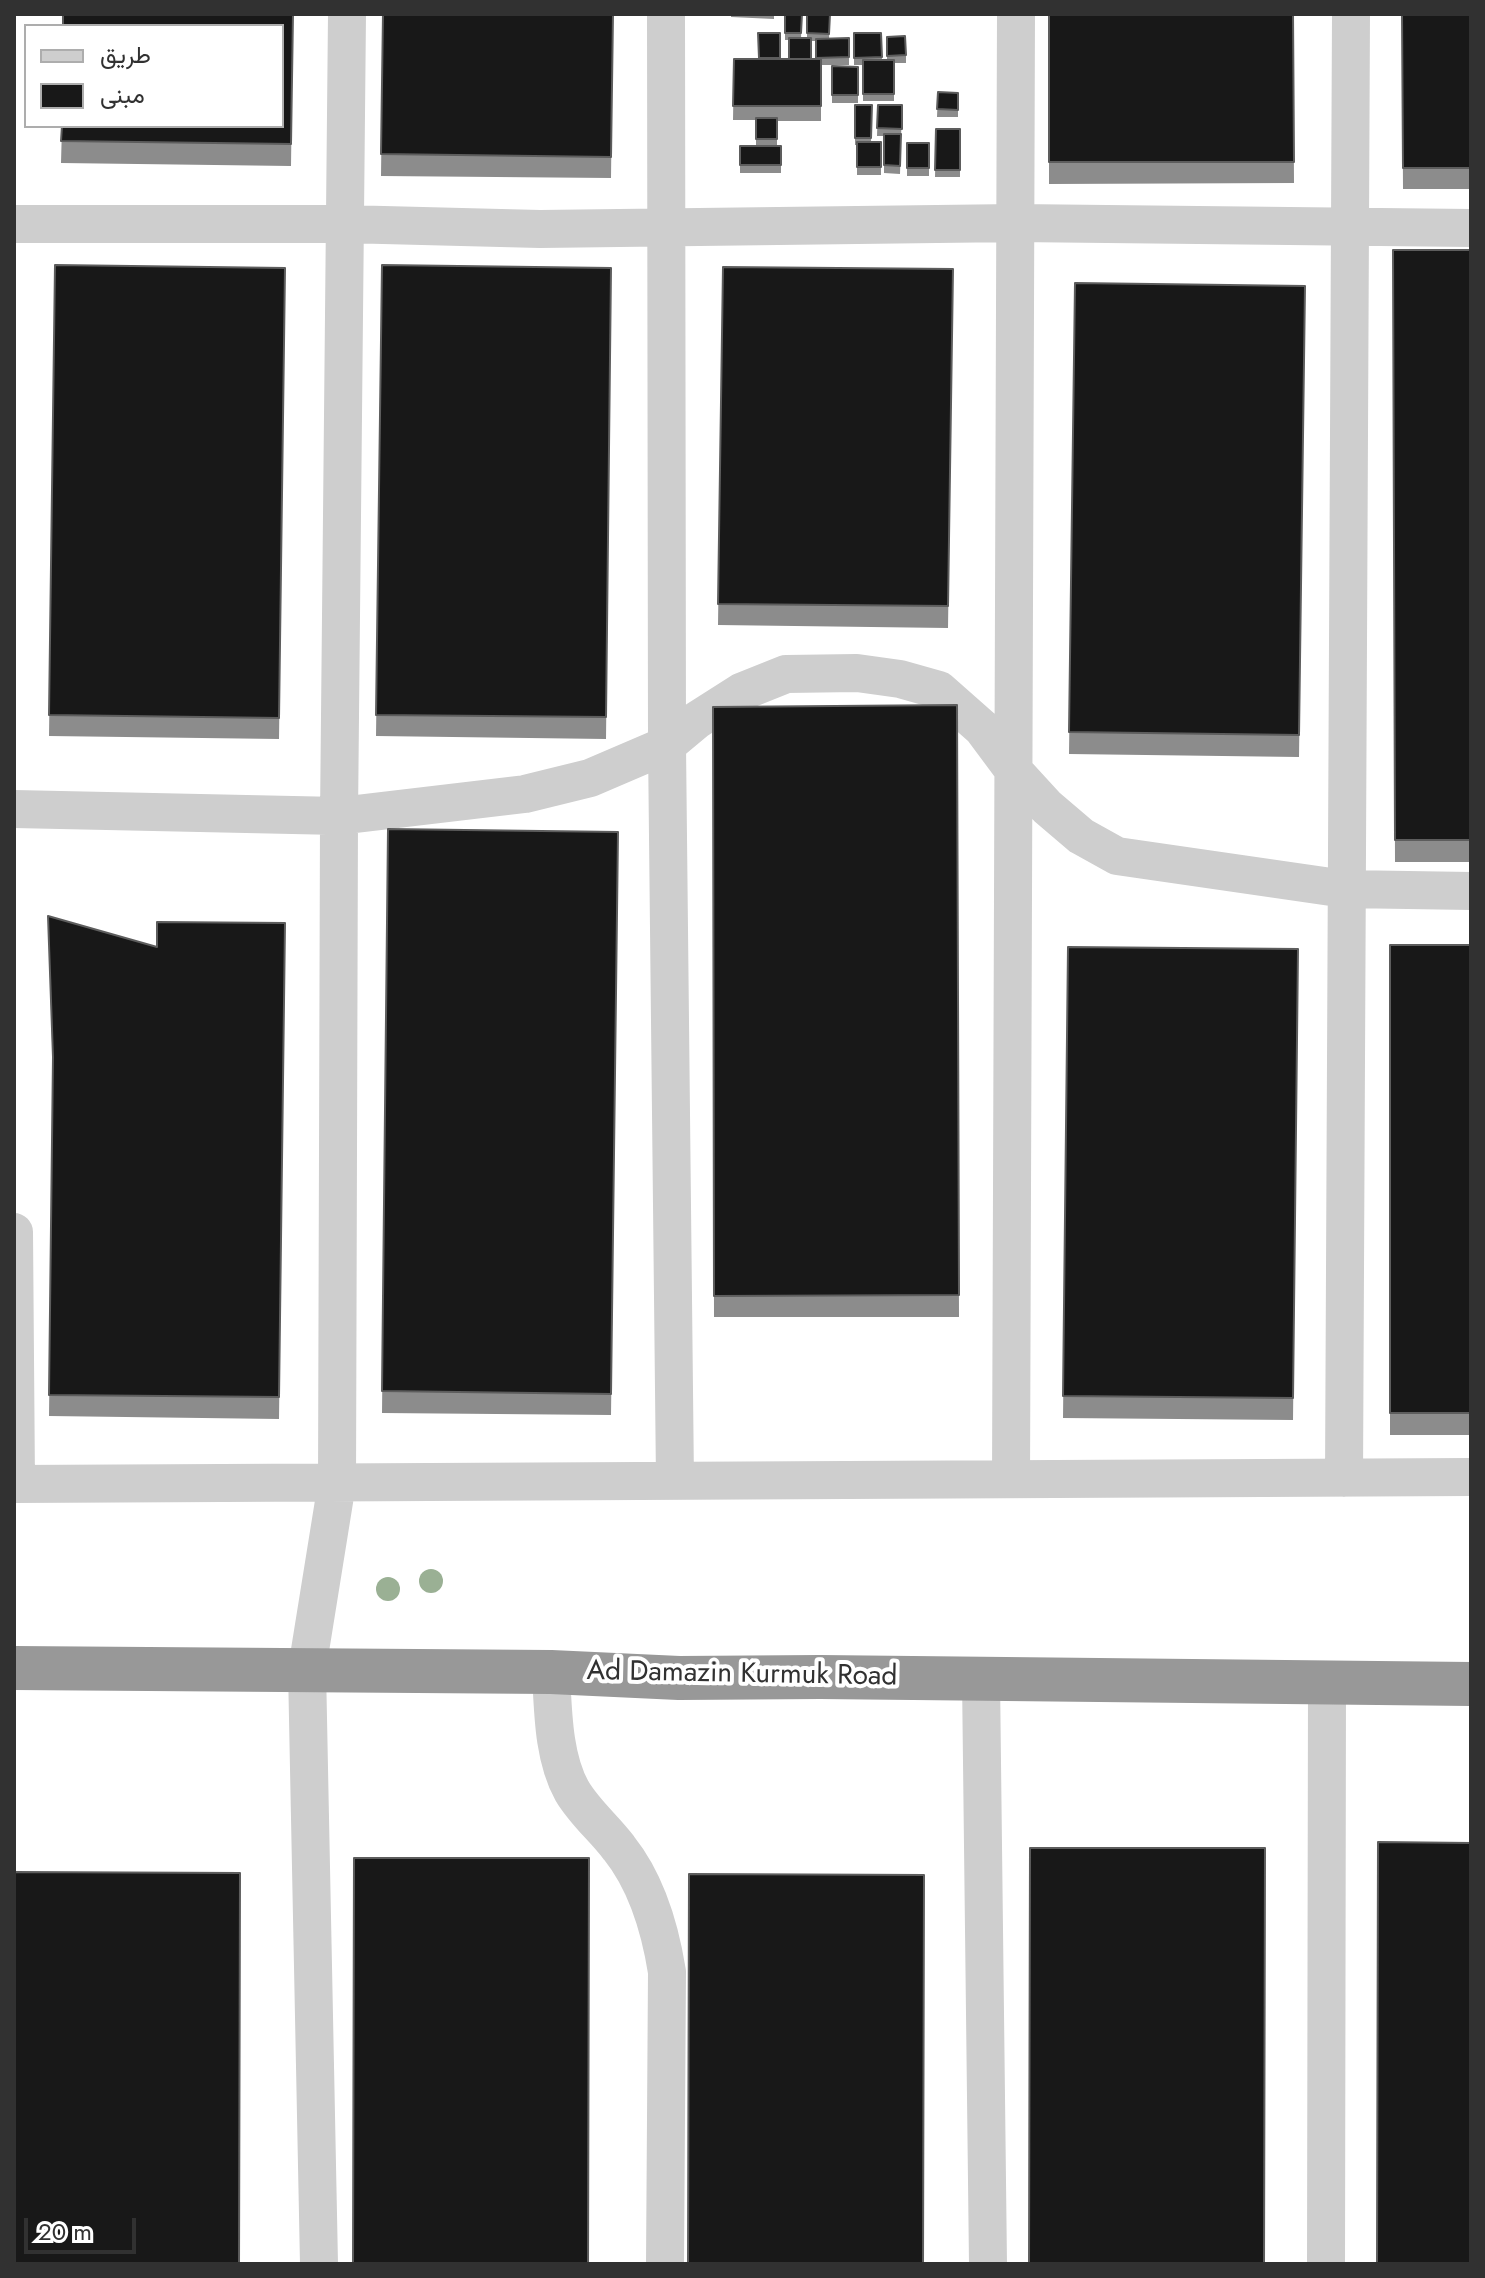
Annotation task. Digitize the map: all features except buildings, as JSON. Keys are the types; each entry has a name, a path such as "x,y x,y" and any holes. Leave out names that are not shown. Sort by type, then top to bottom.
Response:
{"highway":[{"name":"Ad Damazin Kurmuk Road","path":"14,1668 551,1672 679,1678 1471,1684"}],"street":[{"path":"319,2264 307,1669 337,1483 339,816 347,14"},
{"path":"666,14 667,745 675,1481"},
{"path":"1011,1479 1016,14"},
{"path":"1344,1478 1351,14"},
{"path":"14,224 344,224 540,229 1016,223 1471,228"},
{"path":"14,809 339,816 525,794 590,778 667,745 697,720 741,692 786,674 857,673 900,679 939,690 982,728 1014,771 1047,807 1081,836 1117,856 1345,889 1471,891"},
{"path":"14,1232 15,1484 1471,1477"},
{"path":"551,1672 555,1737 571,1789 595,1822 620,1848 636,1874 662,1937 667,1972 665,2264"},
{"path":"981,1678 988,2264"},
{"path":"1326,2264 1327,1683"}]}
